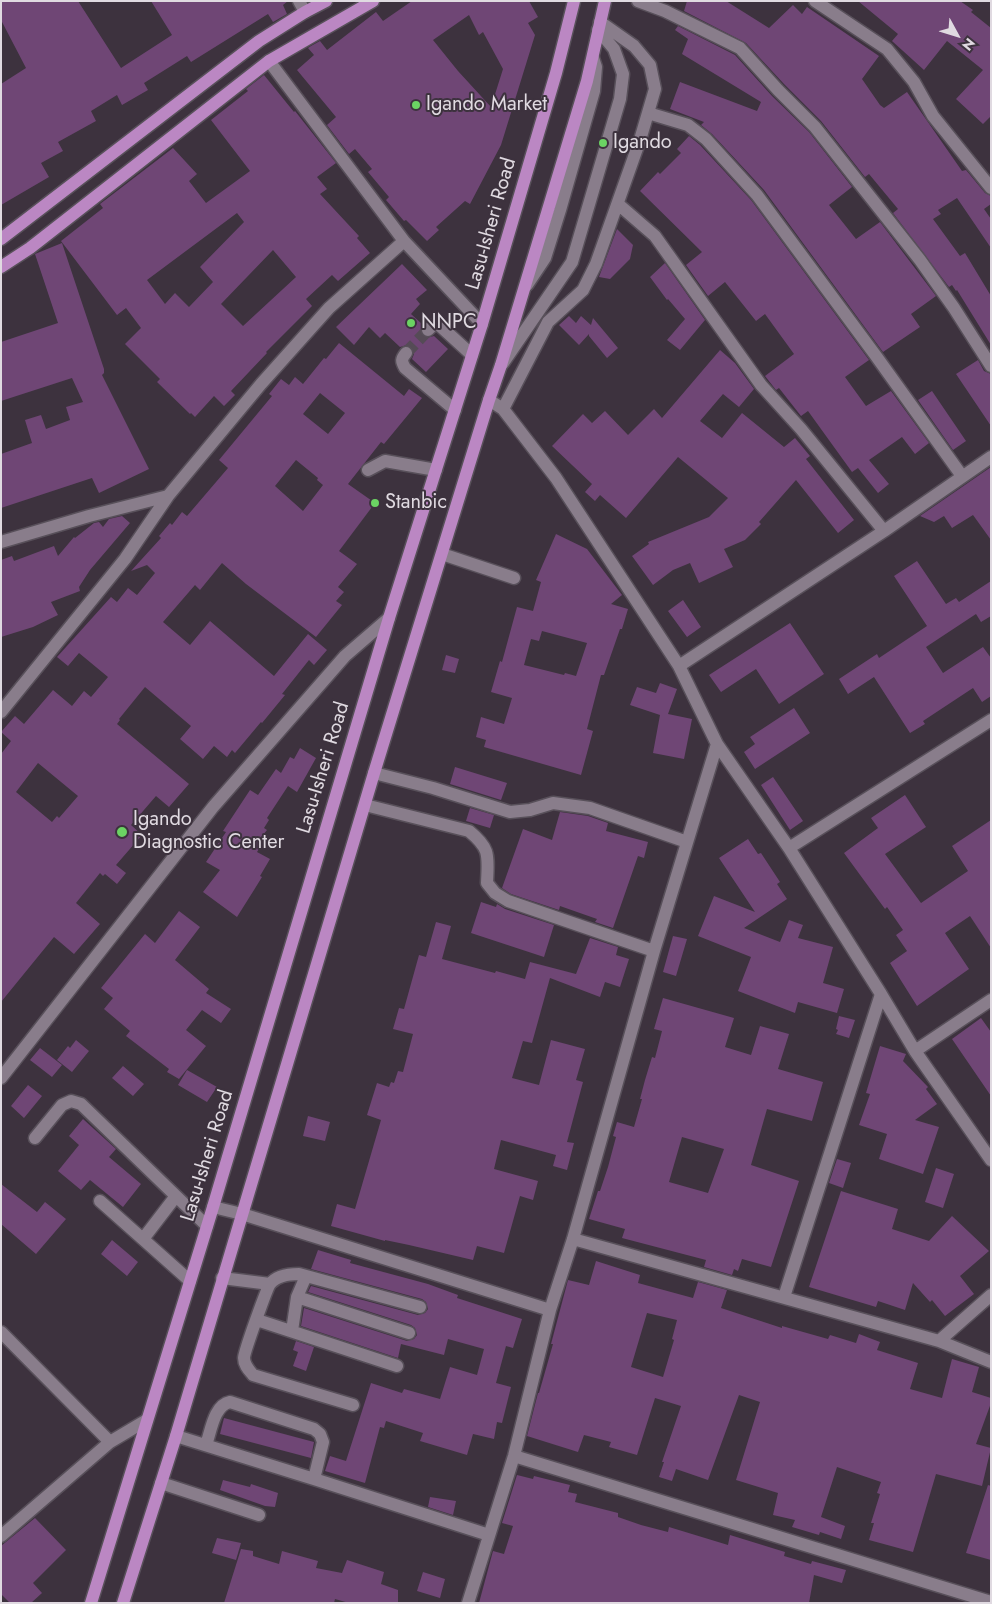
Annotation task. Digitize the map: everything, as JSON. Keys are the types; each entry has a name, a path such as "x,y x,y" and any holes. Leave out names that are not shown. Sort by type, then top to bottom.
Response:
{"main road":[{"path":"1,239 302,7 326,1"},
{"path":"1,267 30,248 269,61 373,1"},
{"name":"Lasu-Isheri Road","path":"91,1603 213,1207 389,618 482,324 556,73 574,1"},
{"path":"123,1603 176,1436 374,773 489,400 502,366 587,81 605,1"}],"street":[{"path":"638,1 665,11 740,48 821,134 920,260 954,308 991,366"},
{"path":"815,1 887,49 914,82 933,116 991,188"},
{"path":"503,409 548,322 583,290 596,264 618,204 655,89 650,65 634,46 599,26"},
{"path":"502,366 572,262 617,108 623,74 614,49 599,26"},
{"path":"269,61 404,241 482,324"},
{"path":"648,113 688,124 706,140 756,196 876,356 962,476"},
{"path":"618,204 655,236 761,385 884,531"},
{"path":"1,712 125,559 168,496 261,384 329,308 404,241"},
{"path":"428,330 432,325 438,324 472,355"},
{"path":"406,353 401,362 405,368 455,410"},
{"path":"489,400 503,409 556,478 679,666 717,744 790,848 915,1051 991,1160"},
{"path":"679,666 991,458"},
{"path":"368,470 385,462 436,470"},
{"path":"1,542 89,516 168,496"},
{"path":"442,554 514,578"},
{"path":"1,1078 214,807 345,656 389,618"},
{"path":"790,848 991,720"},
{"path":"468,1603 514,1456 550,1310 573,1239 654,951 717,744"},
{"path":"374,773 433,788 510,812 530,810 553,803 590,808 687,842"},
{"path":"365,805 469,831 481,841 488,853 487,883 495,893 508,901 654,951"},
{"path":"784,1297 881,994"},
{"path":"915,1051 991,1000"},
{"path":"35,1138 62,1105 71,1100 81,1104 207,1226"},
{"path":"143,1239 176,1196"},
{"path":"100,1201 190,1281"},
{"path":"213,1207 242,1214 550,1310"},
{"path":"573,1239 939,1341 991,1362"},
{"path":"353,1405 253,1375 246,1368 244,1358 248,1343 270,1284 284,1275 299,1274 420,1308"},
{"path":"292,1331 298,1297 306,1276"},
{"path":"222,1278 270,1284"},
{"path":"939,1341 991,1295"},
{"path":"298,1297 409,1333"},
{"path":"257,1320 396,1366"},
{"path":"1,1332 110,1442"},
{"path":"206,1445 218,1408 224,1403 230,1402 314,1429 320,1434 323,1442 314,1479"},
{"path":"1,1536 110,1442 147,1420"},
{"path":"176,1436 489,1535"},
{"path":"514,1456 991,1602"},
{"path":"161,1483 259,1515"}],"building":[{"path":"1,1 78,1 121,68 172,35 151,1 288,1 283,5 287,14 273,22 268,14 191,62 187,56 144,83 148,90 122,105 117,95 91,111 96,121 58,142 63,151 41,163 49,177 1,205 1,84 26,68 1,20"},
{"name":"Igando Market","path":"412,1 529,1 538,17 528,23 535,35 501,145 470,204 465,201 436,227 439,230 427,241 406,220 404,221 386,200 389,197 368,172 372,169 355,149 349,154 327,125 336,117 297,70 314,55 308,48 311,46 320,41 327,50 376,12 383,21","holes":["469,15 479,35 483,32 503,69 491,107 433,40"]},
{"path":"687,1 726,1 769,28 793,5 802,14 807,7 879,56 862,79 880,105 884,108 907,92 962,171 966,170 985,193 991,196 991,204 984,209 991,219 991,248 957,198 938,210 941,214 933,219 960,256 965,253 991,296 991,345 957,290 952,285 949,287 893,213 898,209 869,174 865,177 821,121 746,43 684,11"},
{"path":"858,1 960,1 973,10 971,12 991,28 991,116 983,124 956,99 983,70 947,41 924,70 892,41 898,34"},
{"path":"678,26 735,55 772,96 809,132 852,187 829,205 856,239 880,222 936,296 911,314 920,327 883,352 764,190 712,134 701,125 704,122 670,109 680,82 757,111 761,102 682,54 688,39 675,30"},
{"path":"264,75 336,163 317,177 327,189 320,194 359,236 357,238 370,253 338,281 332,275 306,299 312,306 266,352 231,391 235,395 224,406 214,396 195,417 157,382 160,379 125,344 141,328 126,308 117,315 61,241 103,208 100,204 173,148 197,174 189,181 206,203 250,171 211,120 248,91 246,89","holes":["237,213 244,222 200,267 213,282 189,307 175,293 165,304 147,280","273,250 296,277 243,326 221,304"]},
{"path":"689,136 700,145 751,200 869,360 845,377 866,406 891,391 929,443 915,454 902,437 869,460 889,484 878,493 858,468 852,472 808,411 801,416 779,388 776,390 765,376 794,354 765,314 756,321 725,282 708,296 686,265 702,252 640,191 658,172 660,174 681,153 677,149"},
{"path":"617,229 633,245 630,259 610,279 599,277"},
{"path":"62,243 104,369 102,375 149,469 99,493 92,478 1,508 1,454 32,443 25,420 41,415 46,429 70,420 66,407 83,402 72,378 1,401 1,342 58,323 35,254"},
{"path":"665,263 705,320 680,350 667,340 685,319 667,300 650,277"},
{"path":"402,264 427,290 416,299 420,304 411,314 422,324 420,333 426,338 434,336 448,349 426,372 412,359 414,354 411,347 407,345 400,347 385,333 380,338 369,327 354,345 336,327"},
{"path":"569,316 576,323 581,316 591,325 593,318 618,348 607,358 589,334 579,345 559,325"},
{"path":"339,343 404,396 409,389 422,398 384,444 381,442 348,484 375,503 339,551 357,564 338,587 344,592 336,601 342,605 316,637 246,584 222,563 200,590 195,585 163,622 190,645 210,621 274,676 308,634 327,650 314,665 309,660 282,694 285,695 262,723 235,753 232,750 227,757 214,746 203,759 180,739 191,726 145,687 117,724 189,784 169,807 156,796 131,825 142,835 116,865 126,873 117,884 105,874 103,876 100,873 76,903 100,924 74,954 54,937 1,1002 1,754 11,741 1,732 15,716 24,724 53,690 72,706 84,691 91,697 108,677 79,653 68,666 57,657 111,597 117,602 128,588 137,595 155,573 147,565 131,571 161,538 159,536 170,523 172,525 182,512 187,516 228,468 219,460 272,396 269,394 281,379 289,385 295,377 303,384 324,358 326,359","holes":["320,393 345,413 328,434 303,414","296,460 318,478 317,480 323,485 303,511 275,486","38,763 78,796 59,818 57,816 52,822 16,792"]},
{"path":"720,350 735,363 754,389 739,407 723,394 700,421 722,438 742,413 784,447 795,438 810,456 806,459 854,520 838,533 796,480 759,522 761,524 745,540 724,549 733,567 699,583 690,563 673,570 653,585 632,556 649,544 648,542 709,517 728,498 678,457 626,518 600,495 595,501 585,492 592,484 552,446 583,414 592,423 605,411 628,435 654,409 662,418"},
{"path":"978,360 984,371 991,374 991,426 956,374"},
{"path":"932,391 966,441 953,450 918,400"},
{"path":"991,467 991,540 973,515 952,528 944,516 934,522 920,516"},
{"path":"122,516 130,523 90,570 79,587 80,591 51,602 58,615 33,627 1,637 1,560 12,556 14,561 54,546 58,556 74,537 94,523 99,522 103,527 109,519"},
{"path":"556,534 587,549 622,595 611,604 628,609 604,675 601,675 587,729 593,731 581,775 484,747 486,740 476,737 481,717 504,724 512,698 491,692 500,661 502,662 517,607 533,611 541,582 536,580","holes":["542,631 587,643 576,676 565,673 564,675 524,665 531,639 539,641"]},
{"path":"917,561 946,604 956,598 959,602 991,581 991,616 981,622 976,614 926,647 943,673 983,647 991,658 991,696 982,702 973,688 923,721 925,724 910,733 874,677 848,694 839,679 877,654 879,658 927,626 894,576"},
{"path":"683,600 701,627 687,637 668,611"},
{"path":"790,623 824,674 779,704 756,669 721,692 709,675"},
{"path":"446,655 459,659 455,673 442,670"},
{"path":"660,683 677,689 668,714 692,719 684,759 653,753 660,715 630,705 637,687 656,693"},
{"path":"794,708 810,733 755,769 744,752 755,744 750,737"},
{"path":"300,748 316,758 297,792 288,786 267,818 269,820 264,828 267,830 262,836 266,838 257,852 270,859 260,876 262,877 237,917 203,892 220,870 206,862 226,832 223,831 250,790 258,795 276,769 281,773 290,757 294,759"},
{"path":"455,767 507,783 501,800 450,784"},
{"path":"773,777 803,821 790,830 761,785"},
{"path":"905,795 926,827 885,854 921,903 968,871 952,846 991,820 991,948 970,916 945,933 969,969 917,1006 890,963 907,951 896,935 903,930 887,907 885,909 844,853 878,828 871,818"},
{"path":"470,808 494,815 490,828 466,821"},
{"path":"560,812 588,816 608,823 606,831 648,842 644,858 638,856 613,928 595,922 597,919 560,906 559,910 511,894 502,888 523,829 552,840"},
{"path":"748,839 758,854 761,853 780,882 777,884 787,899 744,928 780,942 789,920 803,925 798,938 833,947 823,983 844,989 837,1013 798,1002 795,1013 738,991 751,957 698,936 714,896 755,912 719,858"},
{"path":"481,902 496,907 497,904 505,909 554,925 544,957 471,933"},
{"path":"179,911 200,927 175,960 209,989 206,993 231,1009 221,1023 202,1010 186,1030 206,1046 179,1079 167,1072 169,1069 126,1036 130,1031 104,1009 113,998 101,988 145,934 155,943"},
{"path":"436,922 451,926 442,959 525,979 530,962 576,974 590,938 618,947 616,955 629,959 620,987 605,982 600,997 550,978 532,1043 523,1041 512,1078 539,1085 551,1040 585,1049 576,1080 583,1082 567,1142 574,1143 567,1170 553,1166 556,1155 501,1140 494,1169 538,1181 533,1200 520,1196 504,1253 477,1246 473,1260 385,1241 331,1226 337,1204 355,1209 381,1120 367,1115 377,1083 389,1087 391,1082 394,1083 398,1071 403,1072 413,1034 393,1029 399,1008 404,1009 419,955 426,957"},
{"path":"673,936 687,939 676,976 663,972"},
{"path":"663,998 734,1018 725,1047 751,1055 760,1026 789,1034 778,1069 823,1082 812,1121 767,1109 751,1165 799,1181 771,1267 742,1259 738,1271 734,1269 732,1275 704,1267 706,1260 622,1238 625,1229 589,1219 608,1167 616,1137 613,1136 617,1122 634,1127 645,1080 652,1057 655,1058 662,1031 654,1029","holes":["682,1137 724,1149 708,1193 669,1182"]},
{"path":"839,1016 855,1020 849,1038 836,1034"},
{"path":"981,1018 991,1032 991,1096 952,1039"},
{"path":"76,1040 89,1051 72,1072 57,1060 68,1046 70,1048"},
{"path":"880,1046 906,1054 903,1061 928,1087 926,1089 937,1104 915,1120 939,1127 923,1174 879,1159 887,1134 859,1125 870,1094 866,1093"},
{"path":"40,1048 62,1065 52,1077 30,1060"},
{"path":"123,1066 144,1084 133,1096 112,1078"},
{"path":"187,1070 217,1087 207,1102 178,1085"},
{"path":"28,1085 42,1096 24,1118 11,1106"},
{"path":"308,1116 330,1122 325,1141 303,1136"},
{"path":"83,1119 116,1149 109,1157 141,1184 123,1207 90,1180 81,1190 58,1171 79,1145 69,1136"},
{"path":"837,1159 851,1163 843,1188 829,1183"},
{"path":"936,1168 954,1174 943,1208 925,1202"},
{"path":"1,1184 37,1212 45,1202 66,1219 36,1254 1,1224"},
{"path":"841,1191 898,1209 892,1229 929,1241 952,1216 989,1251 960,1276 974,1294 945,1316 932,1300 930,1302 913,1283 905,1310 878,1301 876,1307 809,1287"},
{"path":"112,1240 138,1262 127,1276 101,1254"},
{"path":"318,1250 351,1260 350,1263 428,1284 458,1295 457,1298 522,1319 513,1348 506,1346 496,1383 511,1387 502,1423 497,1422 494,1439 473,1434 467,1455 420,1441 423,1433 386,1421 384,1428 380,1427 365,1483 325,1471 330,1456 346,1461 371,1383 402,1393 404,1389 440,1399 450,1367 477,1375 484,1349 448,1339 444,1355 401,1344 398,1358 301,1326 304,1308 407,1341 414,1339 417,1335 415,1328 411,1325 308,1292 311,1286 418,1315 425,1313 428,1309 426,1302 422,1299 311,1269"},
{"path":"596,1261 640,1275 638,1283 693,1298 698,1282 727,1290 721,1308 782,1328 782,1326 828,1339 830,1335 856,1343 859,1334 880,1342 877,1350 918,1363 910,1389 942,1398 952,1359 979,1367 972,1392 991,1398 991,1403 976,1444 991,1448 982,1486 936,1474 913,1552 869,1540 874,1523 871,1523 880,1494 877,1493 881,1482 837,1467 821,1517 845,1526 841,1539 820,1532 819,1535 792,1527 795,1520 773,1515 778,1493 736,1480 760,1402 739,1395 708,1480 676,1469 672,1481 659,1477 664,1462 662,1462 681,1406 655,1398 637,1455 609,1447 611,1442 584,1435 578,1452 527,1436 553,1344 551,1344 568,1280 589,1285","holes":["647,1313 677,1320 672,1339 674,1340 663,1377 631,1367"]},
{"path":"296,1341 314,1347 306,1371 293,1366 298,1352 293,1350"},
{"path":"224,1418 314,1442 311,1458 220,1434"},
{"path":"517,1475 533,1479 534,1476 570,1485 568,1492 577,1494 575,1502 618,1513 618,1517 641,1525 668,1532 669,1527 728,1545 730,1535 785,1552 784,1556 811,1564 812,1561 846,1570 842,1583 814,1575 809,1603 479,1603 493,1551 504,1554 513,1526 502,1523"},
{"path":"223,1480 250,1487 251,1484 278,1493 275,1507 265,1506 220,1490"},
{"path":"988,1485 991,1486 991,1560 966,1553"},
{"path":"430,1497 456,1501 453,1515 428,1507"},
{"path":"35,1518 66,1550 33,1583 42,1593 31,1603 10,1603 1,1594 1,1546"},
{"path":"217,1538 241,1543 236,1560 212,1553"},
{"path":"241,1549 253,1551 253,1556 279,1564 282,1551 318,1561 316,1568 342,1573 347,1560 384,1572 381,1584 398,1590 398,1603 349,1603 335,1599 334,1603 224,1603"},
{"path":"423,1572 445,1579 440,1598 417,1591"}],"tunnel":[{"path":"406,353 428,330"}],"place":[{"name":"Igando Market","path":"416,105"},
{"name":"Igando","path":"603,143"},
{"name":"NNPC","path":"411,323"},
{"name":"Stanbic","path":"375,503"},
{"name":"Igando Diagnostic Center","path":"122,832"}]}
